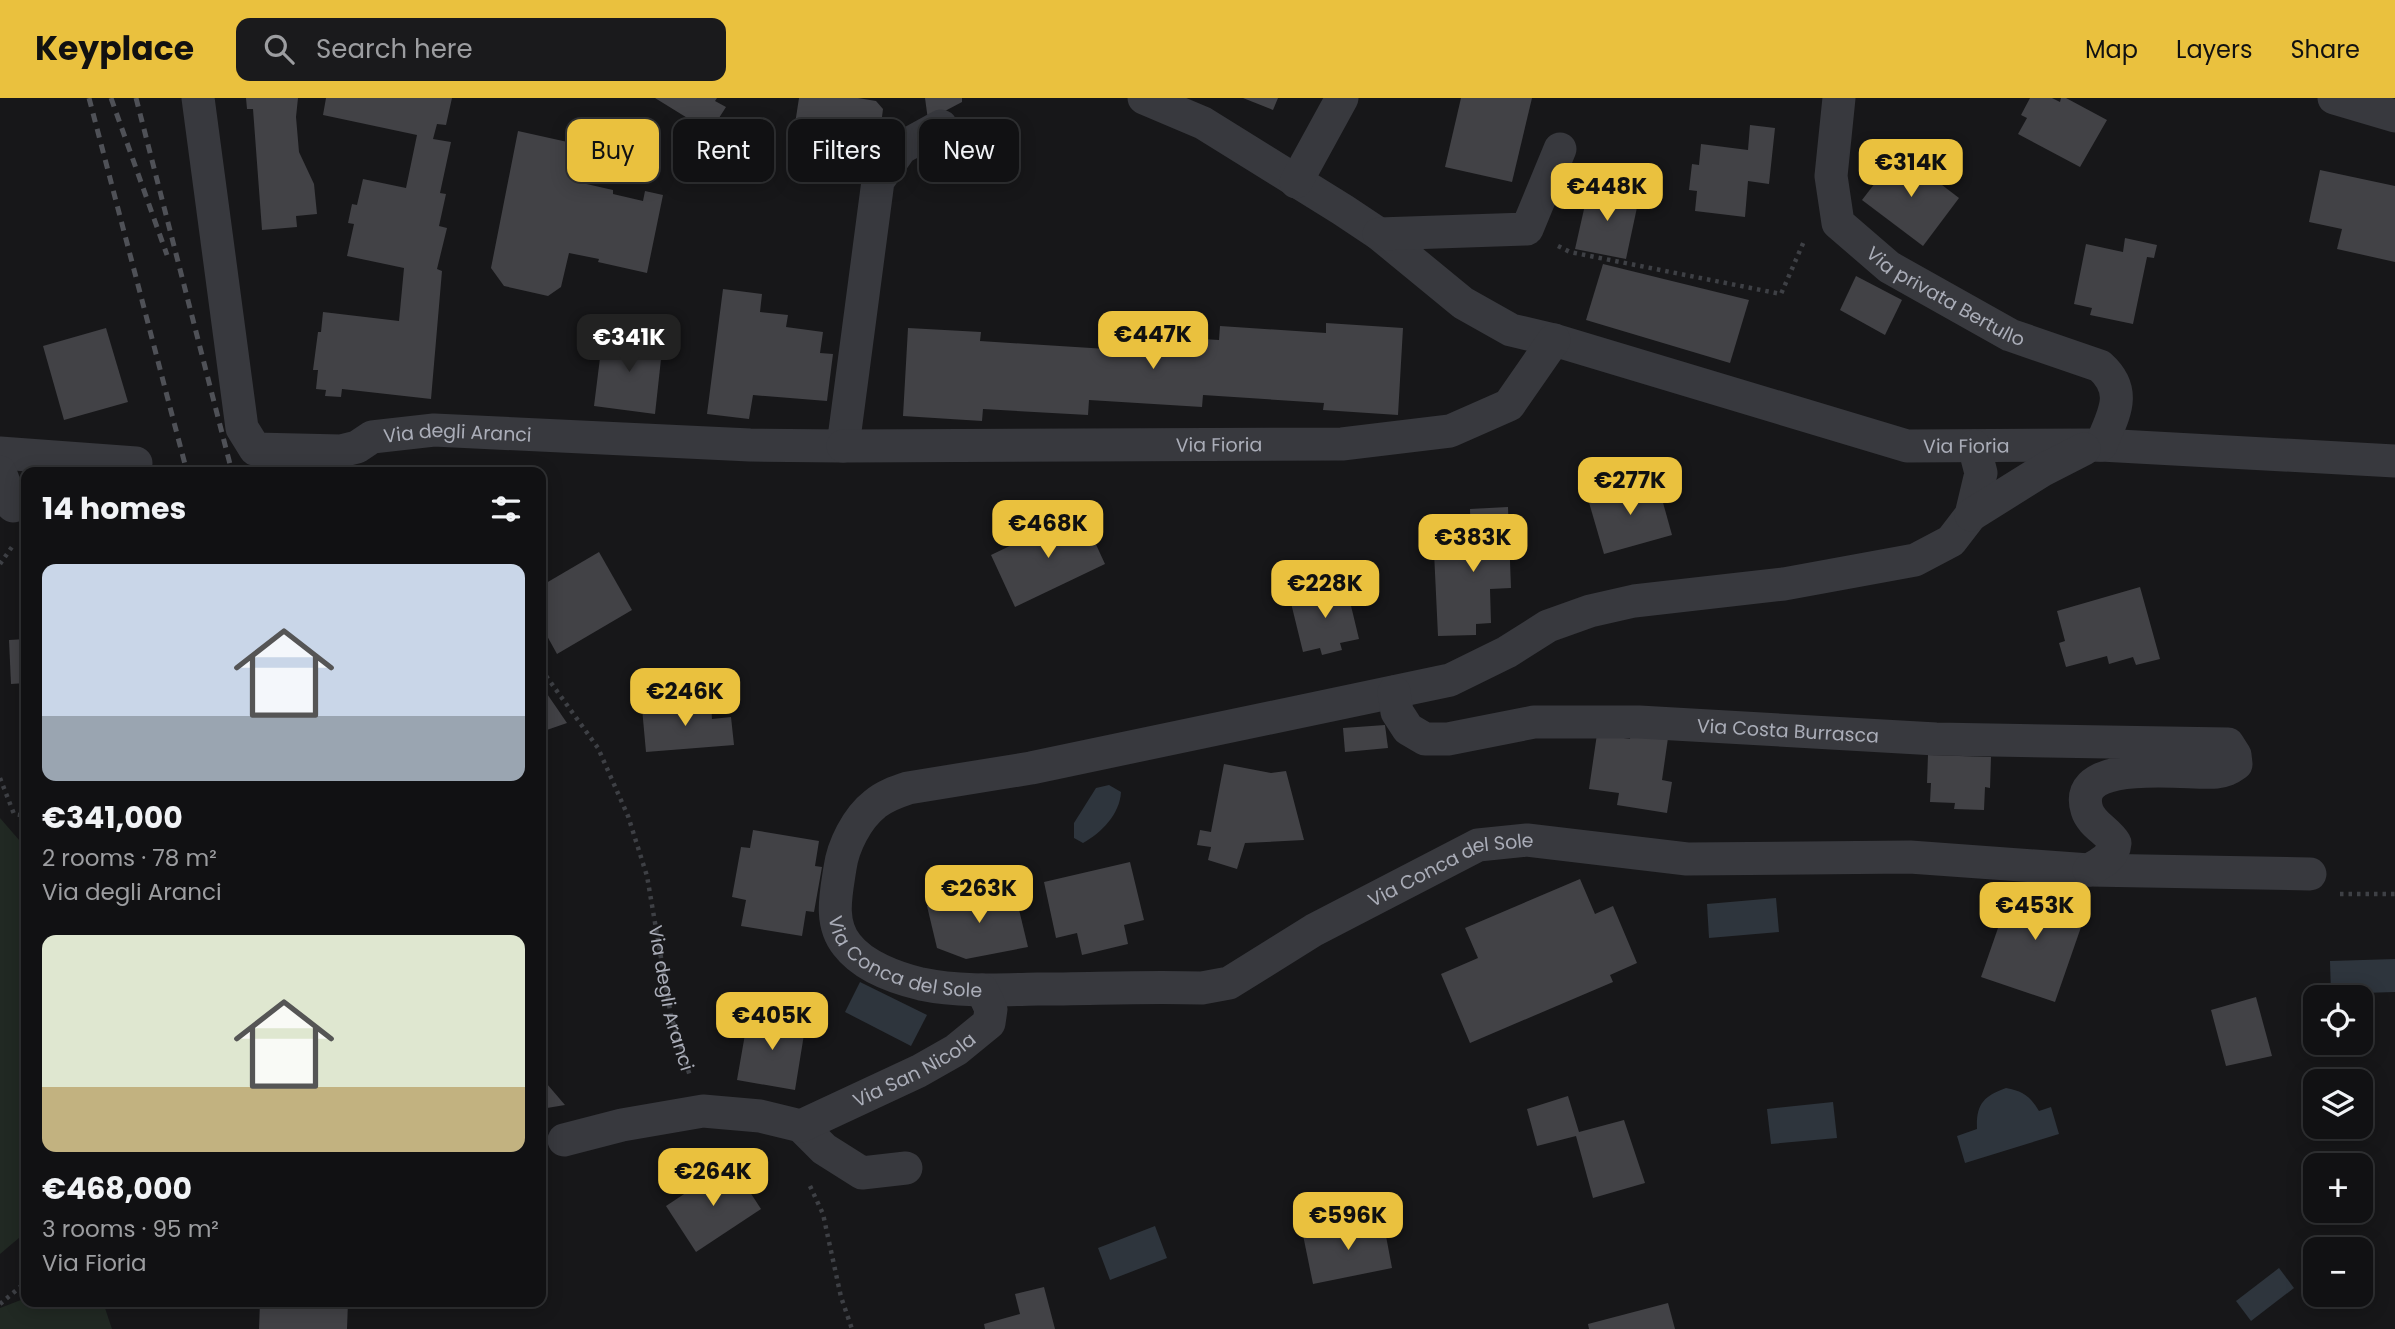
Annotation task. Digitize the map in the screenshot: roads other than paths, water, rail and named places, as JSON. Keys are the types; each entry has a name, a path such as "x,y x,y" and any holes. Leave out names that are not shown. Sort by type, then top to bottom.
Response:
{"street":[{"name":"Via degli Aranci","path":"198,98 242,428 255,449 341,451 357,447 372,437 434,430 768,445"},
{"name":"Via Fioria","path":"1144,98 1203,123 1379,234 1463,303 1511,330 1553,340 1907,446 2095,445 2395,461"},
{"path":"1296,182 1342,98"},
{"name":"Via privata Bertullo","path":"1839,98 1831,176 1838,223 1889,267 2010,335 2067,353 2100,366 2109,373 2117,390 2118,404 2095,445"},
{"path":"2334,98 2395,116"},
{"path":"843,446 878,181 901,148 919,138"},
{"path":"1379,234 1527,229 1559,149"},
{"name":"Via Fioria","path":"768,445 1342,444 1450,431 1509,405 1553,340"},
{"name":"Via Conca del Sole","path":"2095,445 2043,470 1971,515 1951,541 1915,561 1784,584 1634,601 1590,611 1548,626 1507,652 1450,681 1031,768 908,788 890,794 874,804 860,820 841,859 835,905 836,922 846,944 858,955 885,972 921,984 982,990 1202,988 1228,983 1314,930 1478,845 1527,840 1687,859 1910,857 2089,870 2310,874"},
{"name":"Via Conca del Sole","path":"1971,515 1981,473 1974,446"},
{"path":"0,453 136,463"},
{"path":"0,472 13,506"},
{"name":"Via Costa Burrasca","path":"1394,692 1397,712 1408,729 1425,739 1448,739 1534,722 1639,722 1936,739 2228,744 2235,755 2236,764 2227,771 2214,773 2149,770 2109,775 2094,783 2086,798 2087,810 2115,843 2115,849 2104,862 2089,870"},
{"name":"Via San Nicola","path":"801,1126 919,1071 956,1050 989,1023 991,1009 982,990"},
{"path":"564,1140 622,1125 703,1111 760,1116 801,1126 824,1149 862,1173 906,1168"}],"railway":[{"path":"89,98 186,467"},
{"path":"111,98 167,255"},
{"path":"136,98 231,467"}]}
